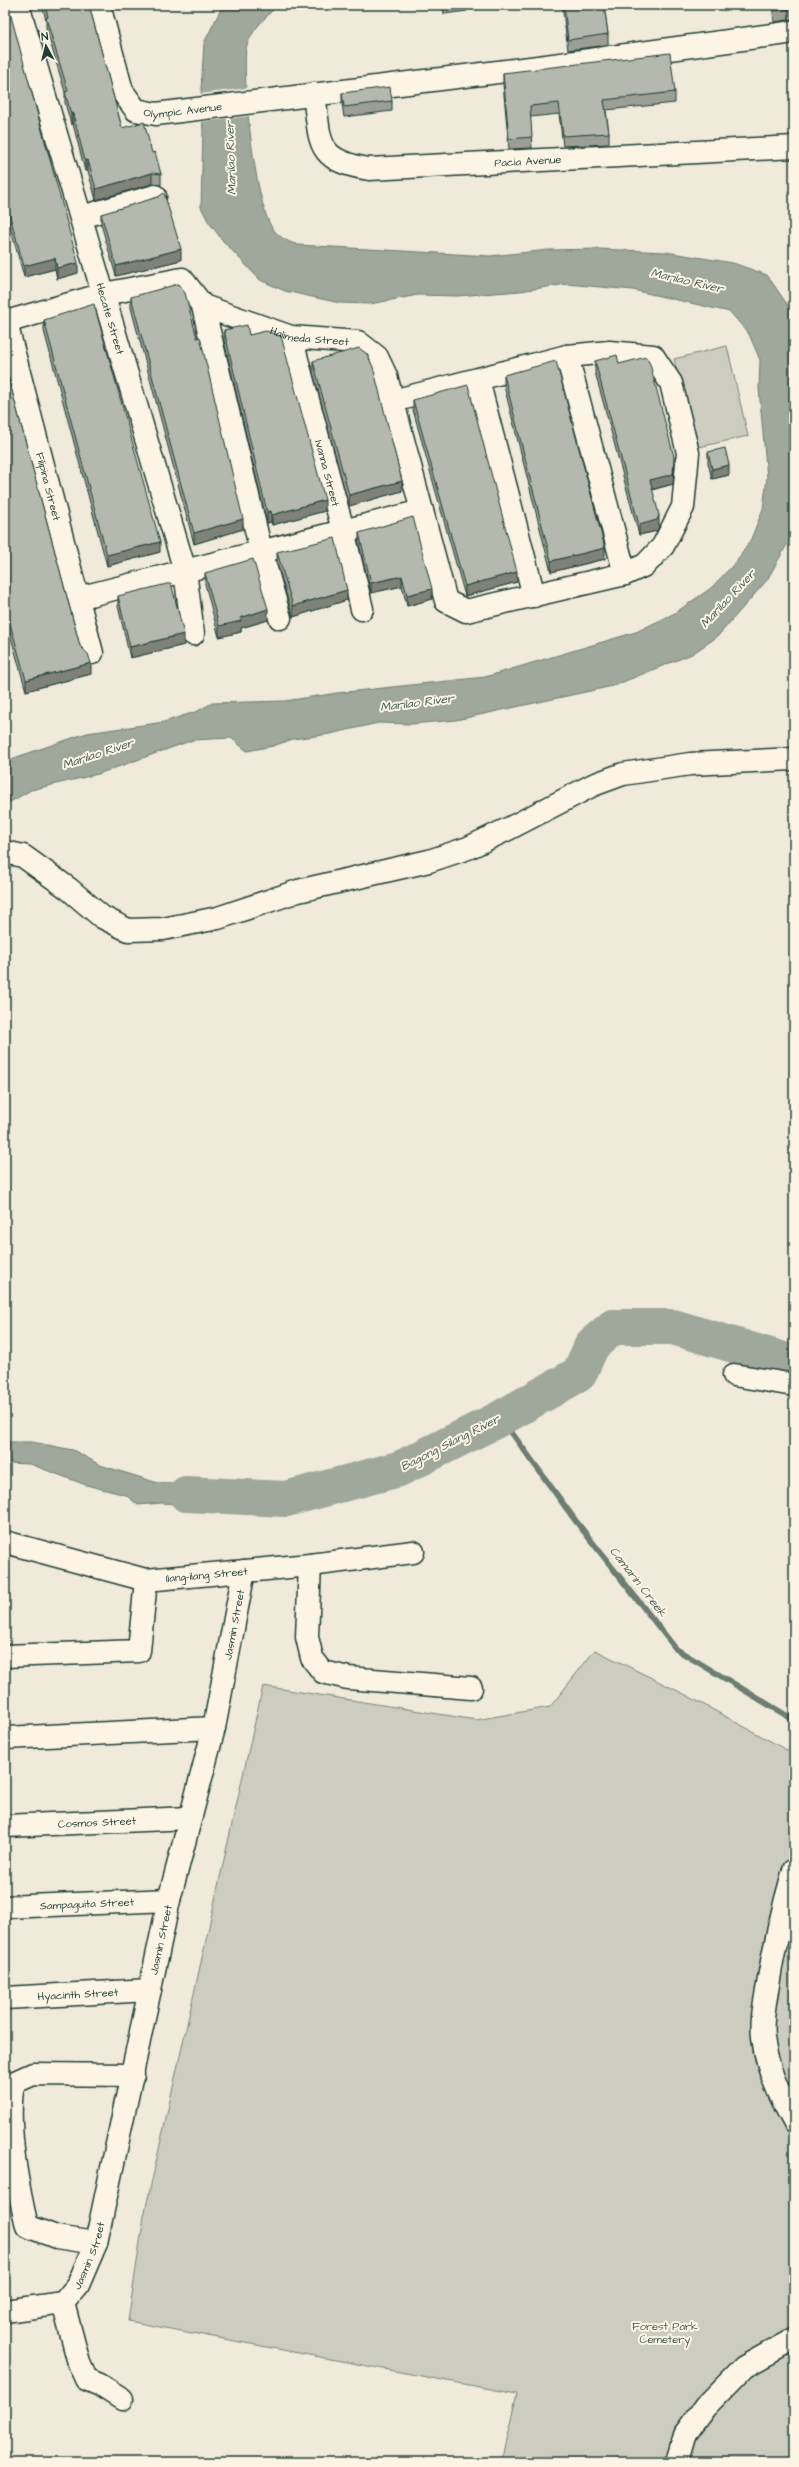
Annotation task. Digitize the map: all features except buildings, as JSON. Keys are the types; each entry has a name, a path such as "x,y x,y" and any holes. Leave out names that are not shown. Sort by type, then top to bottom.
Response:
{"street":[{"name":"Hecate Street","path":"18,5 185,570 193,634"},
{"name":"Olympic Avenue","path":"99,5 122,91 136,110 156,114 546,66 794,32"},
{"name":"Pacia Avenue","path":"314,94 322,148 332,158 346,165 369,169 794,147"},
{"path":"81,217 155,196"},
{"path":"5,320 104,294 182,279 203,306 261,551 280,618"},
{"name":"Halimeda Street","path":"203,306 291,337 358,342 377,357 386,376 393,400 446,601 466,611 534,596"},
{"name":"Filipina Street","path":"5,320 92,653"},
{"name":"Ivanna Street","path":"291,337 343,530 362,609"},
{"path":"393,400 478,380 567,356 609,352 653,356 672,382 688,453 683,507 663,546 645,565 625,574 534,596 478,380"},
{"path":"567,356 625,574"},
{"path":"78,598 422,511"},
{"path":"5,852 23,856 70,888 102,917 128,930 162,929 218,918 298,891 429,861 482,841 593,785 623,774 690,764 794,759"},
{"path":"734,1375 794,1385"},
{"name":"Ilang-ilang Street","path":"5,1542 146,1580 310,1565 413,1552"},
{"path":"310,1565 307,1637 312,1658 323,1672 348,1678 471,1688"},
{"name":"Jasmin Street","path":"64,2303 78,2285 96,2242 133,2075 169,1900 214,1728 244,1571"},
{"path":"5,1656 139,1651 146,1580"},
{"path":"5,1738 214,1728"},
{"name":"Cosmos Street","path":"5,1826 190,1818"},
{"path":"794,1870 776,1935 764,2009 763,2036 772,2072 785,2106 794,2122"},
{"name":"Sampaguita Street","path":"5,1908 169,1900"},
{"name":"Hyacinth Street","path":"5,1998 150,1990"},
{"path":"96,2242 56,2237 27,2226 17,2185 10,2100 13,2083 33,2074 133,2075"},
{"path":"5,2310 64,2303 79,2362 86,2380 100,2385 122,2399"},
{"path":"677,2462 685,2434 711,2401 744,2367 794,2339"}],"green space":[{"path":"727,346 748,436 695,448 674,359"},
{"name":"Forest Park Cemetery","path":"595,1650 686,1695 794,1754 794,2462 501,2462 517,2394 128,2321 144,2216 263,1686 476,1720 550,1707"}],"water":[{"name":"Marilao River","path":"223,5 278,5 251,36 246,49 245,65 251,140 260,192 265,212 271,226 279,236 286,240 298,245 490,256 549,250 599,249 666,252 733,263 767,275 789,307 794,333 794,532 767,580 717,637 692,654 613,686 456,720 411,724 378,723 330,734 293,739 273,746 247,751 231,738 193,740 98,774 31,790 5,805 5,761 87,733 164,722 198,711 212,703 285,701 337,693 485,677 636,632 675,613 711,588 736,562 751,539 763,509 767,478 759,389 760,360 749,334 730,312 633,290 567,284 520,291 457,296 418,295 370,304 340,303 285,291 260,280 223,241 208,221 201,207 203,131 201,89 204,43"},
{"path":"5,1442 32,1442 73,1450 100,1465 158,1483 211,1482 236,1486 234,1508 162,1503 138,1505 126,1495 86,1485 30,1464 5,1463"}],"pier":[{"path":"248,88 251,116 201,122 199,94"}],"waterway":[{"name":"Camarin Creek","path":"186,1494 286,1499 399,1469 501,1418 579,1374 592,1345 613,1327 673,1327 794,1363"},
{"path":"779,1358 793,1375"},
{"name":"Camarin Creek","path":"501,1418 575,1520 676,1649 794,1720"}],"water label":[{"name":"Bagong Silang River","path":"450,1443"}]}
